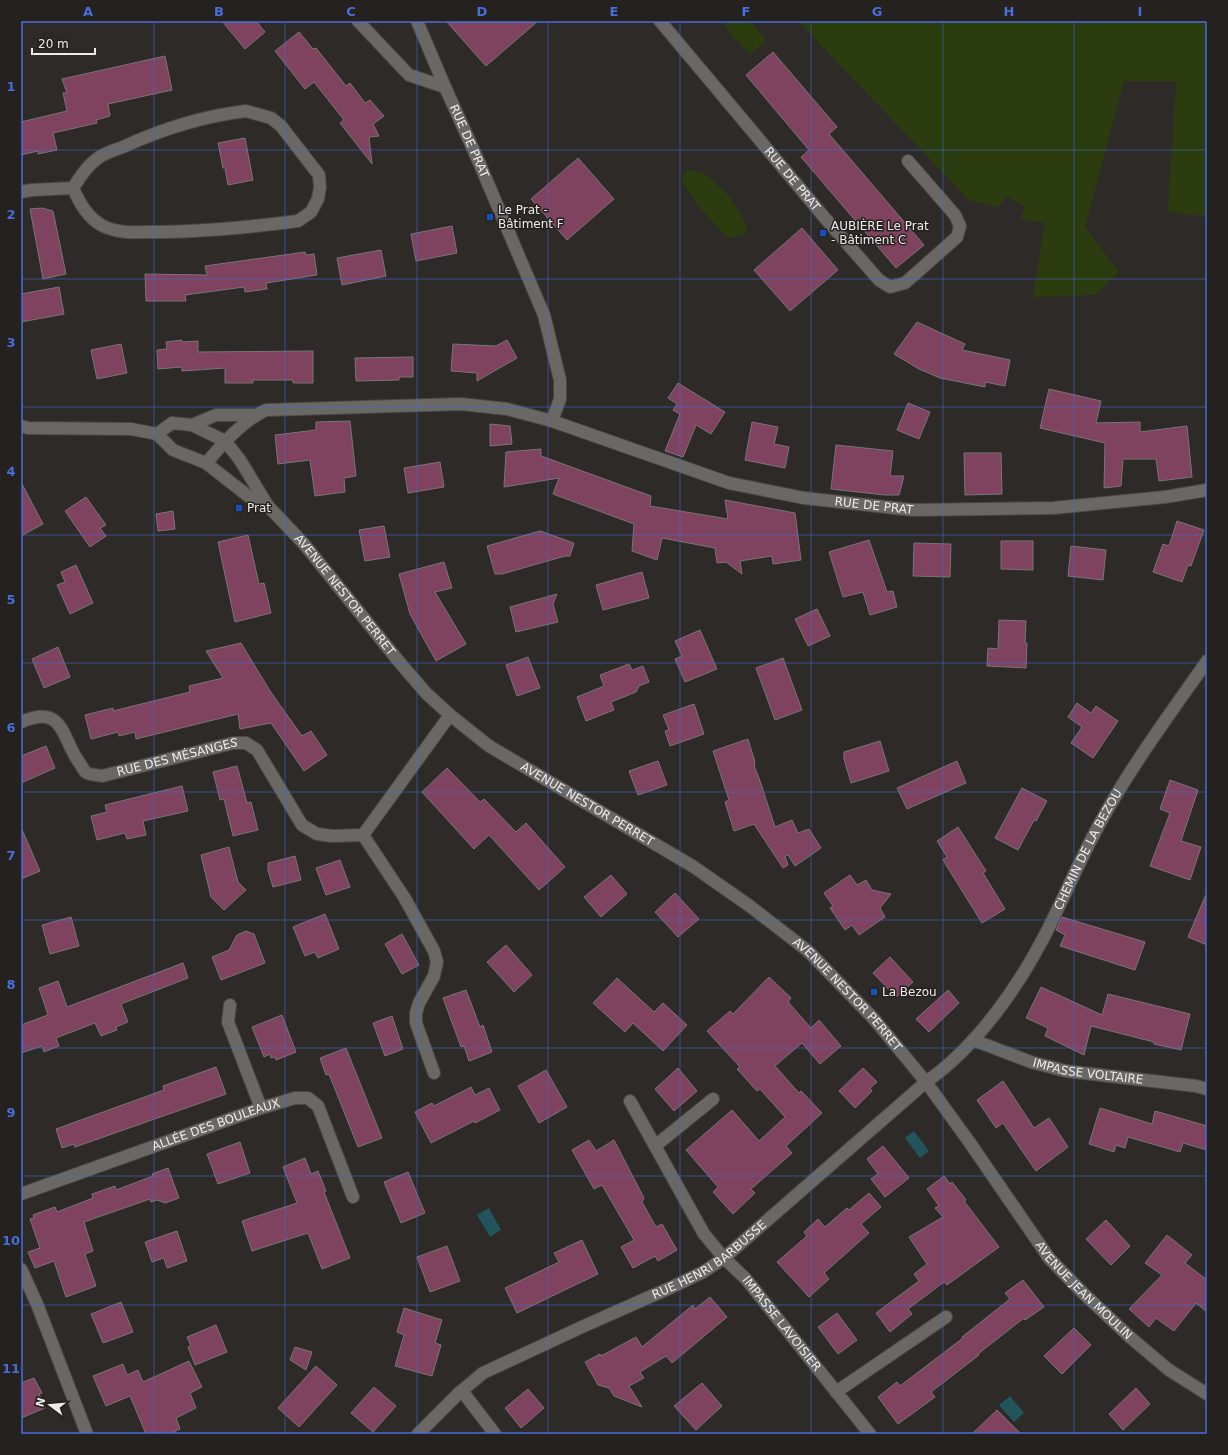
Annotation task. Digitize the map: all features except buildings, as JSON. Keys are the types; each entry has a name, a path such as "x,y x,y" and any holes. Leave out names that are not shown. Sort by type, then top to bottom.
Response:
{"street":[{"path":"358,21 409,75 445,87"},
{"name":"RUE DE PRAT","path":"417,21 544,315 560,380 560,399 552,421"},
{"name":"RUE DE PRAT","path":"660,21 830,224 879,280 890,287 905,283 957,237 960,226 956,215 908,161"},
{"path":"246,111 271,118 280,126 318,175 320,187 318,199 311,212 298,221 194,232 122,232 104,226 90,216 80,203 73,188 81,175 99,158 106,154 174,127 246,111"},
{"path":"21,192 73,188"},
{"name":"RUE DE PRAT","path":"206,463 225,441 256,414 266,410 460,404 507,409 552,421 729,483 804,498 914,510 1046,508 1165,498 1207,490"},
{"name":"RUE DE PRAT","path":"192,425 216,415 256,414"},
{"name":"AVENUE NESTOR PERRET","path":"268,506 252,499 206,463 173,450 157,434 172,424 192,425 225,441 240,460 268,506 308,550 406,670 426,693 450,715 489,746 694,867 751,907 808,951 874,1019 926,1082 984,1163"},
{"path":"23,427 131,429 157,434"},
{"name":"CHEMIN DE LA BEZOU","path":"926,1082 965,1049 1007,997 1033,957 1104,815 1142,755 1207,661"},
{"path":"434,1073 416,1023 416,1013 419,1003 434,976 437,962 434,951 404,897 363,834 450,715"},
{"name":"RUE DES MÉSANGES","path":"21,722 32,717 50,717 62,727 76,760 86,772 102,776 233,743 246,743 257,750 302,825 317,834 332,836 363,834"},
{"path":"230,1005 228,1022 261,1108"},
{"name":"IMPASSE VOLTAIRE","path":"973,1040 1031,1062 1066,1071 1196,1086 1207,1089"},
{"name":"RUE HENRI BARBUSSE","path":"418,1434 462,1390 478,1377 495,1367 672,1287 703,1272 724,1258 926,1082"},
{"name":"ALLÉE DES BOULEAUX","path":"21,1194 261,1108 295,1098 308,1098 318,1106 353,1197"},
{"path":"655,1146 713,1100"},
{"name":"IMPASSE LAVOISIER","path":"630,1101 704,1234 724,1258 746,1279 870,1434"},
{"name":"AVENUE JEAN MOULIN","path":"984,1163 1049,1258 1083,1293 1169,1370 1207,1394"},
{"path":"21,1269 37,1304 87,1434"},
{"path":"836,1392 946,1317"},
{"path":"462,1390 495,1434"}],"green space":[{"path":"723,21 750,21 766,41 750,54 728,31"},
{"path":"798,21 1207,21 1207,217 1168,211 1176,81 1124,81 1085,227 1119,272 1095,295 1033,297 1045,223 1020,219 1026,207 1006,196 998,207 969,200"},
{"path":"688,169 705,174 727,194 743,218 747,233 729,239 701,209 681,180"}],"water":[{"path":"914,1131 929,1151 920,1158 905,1138"},
{"path":"489,1208 501,1230 490,1237 477,1215"},
{"path":"1010,1396 1024,1413 1014,1422 999,1405"}],"place":[{"name":"Le Prat - Bâtiment F","path":"490,217"},
{"name":"AUBIÈRE Le Prat - Bâtiment C","path":"823,233"},
{"name":"Prat","path":"239,508"},
{"name":"La Bezou","path":"874,992"}]}
